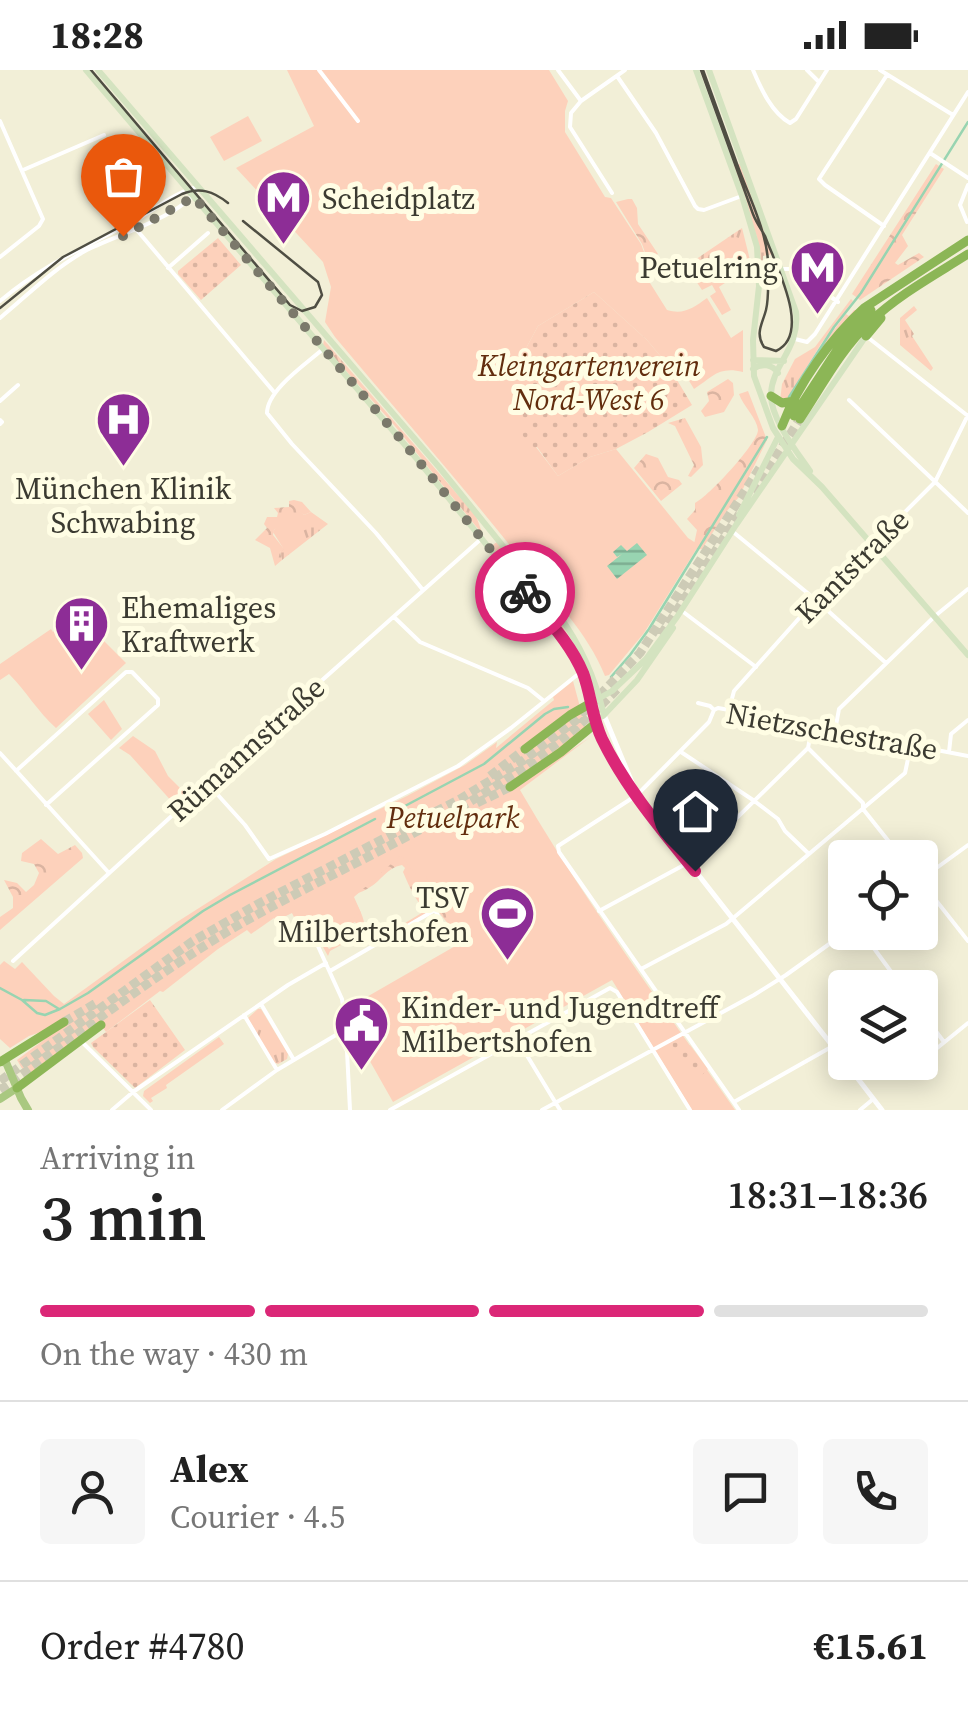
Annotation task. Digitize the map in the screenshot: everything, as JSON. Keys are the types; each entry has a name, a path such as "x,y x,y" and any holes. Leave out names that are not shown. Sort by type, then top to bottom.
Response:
{"highway":[{"path":"780,432 794,400 832,341 851,320 968,240"},
{"path":"904,283 843,341 797,417 870,321 968,254"},
{"path":"866,336 905,295"},
{"path":"771,396 782,403 794,400"},
{"path":"525,749 596,700"},
{"path":"510,787 596,723"},
{"path":"1,1060 64,1022"},
{"path":"17,1088 101,1025"}],"main road":[{"path":"86,70 563,639 604,715"},
{"path":"98,70 446,475 570,631 578,643 596,700 596,723"},
{"path":"696,70 757,247 760,266 753,364 760,397 789,448 968,655"},
{"path":"709,70 796,312 795,339 772,388 772,406 780,432 734,528"},
{"path":"321,331 321,347"},
{"path":"596,700 632,674 679,614 866,336"},
{"path":"753,364 784,361"},
{"path":"753,364 770,366 778,373"},
{"path":"596,723 646,669 679,614"},
{"path":"563,639 570,636 570,631"},
{"path":"569,648 578,643"},
{"path":"1,1060 28,1110"},
{"path":"1,1103 17,1088"}],"street":[{"path":"319,70 358,121"},
{"path":"558,70 581,101"},
{"path":"612,192 570,127 571,113 581,101 625,70"},
{"path":"753,70 782,120 790,123 796,120 828,70"},
{"path":"807,70 820,82"},
{"path":"880,70 953,115"},
{"path":"884,226 819,179 887,75"},
{"path":"618,76 656,133 698,210 742,196"},
{"path":"795,339 812,339 838,302 968,92"},
{"path":"0,120 43,214 42,222 0,257"},
{"path":"23,170 104,134"},
{"path":"930,153 968,181 960,205 967,222"},
{"path":"0,302 44,268 187,189 198,187"},
{"path":"0,318 71,259 136,230 194,197 198,187"},
{"path":"136,230 274,392"},
{"path":"168,268 208,233"},
{"path":"782,269 792,269 838,302"},
{"path":"866,336 968,415"},
{"path":"321,347 274,392 267,413 423,590"},
{"path":"0,400 18,384"},
{"path":"849,400 968,513"},
{"name":"Kantstraße","path":"730,710 732,694 756,666 870,540 936,482 968,415"},
{"path":"734,528 886,663"},
{"name":"Rümannstraße","path":"12,961 482,539"},
{"path":"834,731 839,708 934,616 968,589"},
{"path":"679,614 756,666"},
{"path":"393,616 420,642 528,688 544,702"},
{"path":"208,784 245,824 269,859 458,766 582,671"},
{"path":"16,771 126,672 132,672 158,699 158,705 46,805"},
{"name":"Nietzschestraße","path":"698,703 714,710 968,756"},
{"path":"714,710 709,722 637,795 558,846 739,1110"},
{"path":"604,715 637,795"},
{"path":"948,752 951,734 968,720"},
{"path":"596,723 628,785 828,1041"},
{"path":"599,911 689,864 808,748 812,727"},
{"path":"641,969 733,918 904,774 911,746"},
{"path":"808,748 863,802 862,809 887,840"},
{"path":"681,752 778,819 809,854"},
{"path":"0,754 109,873"},
{"path":"938,867 968,845"},
{"path":"938,903 968,941"},
{"path":"330,971 435,910 452,936"},
{"path":"222,1110 276,1070 346,1030 342,1000 317,944"},
{"path":"542,1110 780,979 828,945"},
{"path":"112,1110 288,984 326,964"},
{"path":"390,1110 613,988 689,1108 680,1110"},
{"path":"261,1003 294,1060"},
{"path":"244,1015 276,1070"},
{"path":"938,1047 968,1024"},
{"path":"338,1034 347,1051 350,1110"},
{"path":"938,1034 944,1042"},
{"path":"517,1038 560,1110"},
{"path":"80,1040 151,1110"},
{"path":"734,1102 828,1048"},
{"path":"859,1080 882,1110"},
{"path":"860,1110 874,1099"}],"green space":[{"path":"287,70 549,70 568,101 565,132 605,197 611,198 641,244 650,283 667,310 693,308 707,298 731,338 743,330 743,372 722,372 694,389 677,361 668,365 647,340 594,292 538,326 517,365 536,447 558,476 590,457 616,449 688,538 699,545 644,633 609,675 605,676 569,616 335,337 325,322 331,287 323,262 236,168 314,126"},
{"path":"248,116 262,141 224,161 210,137"},
{"path":"740,164 773,254 763,256 762,278 757,237 733,167"},
{"path":"936,164 944,169 902,235 908,246 895,263 919,253 924,257 860,300 852,294"},
{"path":"632,199 638,224 658,254 648,261 616,202"},
{"path":"742,228 751,264 739,267 741,272 719,287 731,310 722,315 710,296 716,292 712,285 702,290 686,266"},
{"path":"218,238 241,265 201,300 178,271"},
{"name":"Kleingartenverein Nord-West 6","path":"594,292 647,340 668,365 692,405 616,449 590,457 558,476 537,447 531,450 522,434 517,365 538,326"},
{"path":"851,299 788,398 846,314 858,310 791,400 780,401 782,384 795,359 815,347"},
{"path":"914,306 917,310 905,320 933,368 931,371 900,345 900,318"},
{"path":"324,340 476,516 483,535 323,345"},
{"path":"728,379 733,383 734,395 724,412 705,417 701,411 709,401 707,392"},
{"path":"748,391 767,440 739,497 702,549 696,549 697,530 687,519 695,510 695,503 731,469 756,437 757,426 739,394"},
{"path":"685,418 701,447 703,465 691,477 688,476 694,465 675,426 668,423"},
{"path":"646,454 658,458 668,477 682,484 661,501 634,468"},
{"path":"294,500 311,512 304,515 298,511 292,522 280,521 281,525 274,530 273,535 284,549 280,552 282,560 275,566 270,548 255,540 267,528 267,517 277,517 274,508 289,507 289,501"},
{"path":"298,510 304,515 311,512 328,524 282,560 283,548 273,532 280,521"},
{"path":"497,542 568,635 564,637 491,546"},
{"path":"67,622 90,646 100,637 126,663 56,728 9,674 0,680 0,664 51,629 61,630"},
{"name":"Petuelpark","path":"573,681 586,729 562,756 589,738 520,790 597,912 735,1110 692,1110 612,980 393,1102 354,1033 351,1006 464,941 425,875 416,875 401,855 354,897 361,913 308,945 292,913 276,921 274,918 251,934 247,930 106,1032 100,1024 27,1077 17,1060 65,1024 29,1036 10,1048 0,1039 0,965 4,961 15,969 22,962 64,1004 177,922 276,859 407,796 465,765 497,742 496,748"},
{"path":"104,700 122,729 111,740 88,714"},
{"path":"133,736 155,751 168,776 186,794 174,804 119,748"},
{"path":"41,839 58,854 75,845 83,858 0,930 0,917 13,908 13,897 4,880 17,883 26,892 34,885 39,873 34,864 21,861 22,853"},
{"path":"399,850 425,870 457,924 453,930 437,910 401,928 425,911 410,888 402,865 353,896 363,919 363,933 330,951 328,956 323,947 329,949 360,929 355,922 320,941 319,936 350,897"},
{"path":"150,1000 185,1050 135,1088 91,1043"},
{"path":"258,1009 288,1054 278,1064 273,1062 248,1018"},
{"path":"219,1037 224,1044 166,1085 151,1098 153,1101 150,1103 143,1096 144,1091"},
{"path":"679,1039 685,1048 690,1045 708,1069 698,1079 670,1045"}],"shaded area":[{"path":"637,543 647,555 617,579 607,566 622,554 617,557 613,552 621,545 627,551"}],"waterway":[{"path":"789,397 861,293 968,122"},
{"path":"611,677 649,629 767,437"},
{"path":"403,807 484,764 545,714 568,707"},
{"path":"0,988 37,1013 45,1015 60,1009 203,911 375,819"},
{"path":"24,1000 46,1001 59,1009"}],"tunnel":[{"path":"753,492 800,419"},
{"path":"0,1081 193,941 460,799 524,760 575,721 640,653 761,466"},
{"path":"661,635 742,510"},
{"path":"0,1090 200,948 484,793 578,726 620,686"},
{"path":"490,776 525,749"},
{"path":"477,803 510,787"},
{"path":"64,1022 98,1002"}],"tram line":[{"path":"91,70 290,305 302,311 315,307 322,295 318,282 243,221"},
{"path":"701,70 753,214 757,223 759,225 760,228 762,231 763,233 765,236 788,298 791,330 787,342 776,351 764,347 760,337 768,295 766,244 762,230 757,216 703,70"},
{"path":"0,308 63,257 182,194 206,191 228,203"}],"way so far":[{"path":"123,236 194,197 525,592"}],"place":[{"name":"Scheidplatz","path":"283,247"},
{"name":"Petuelring","path":"817,316"},
{"name":"München Klinik Schwabing","path":"123,469"},
{"name":"Ehemaliges Kraftwerk","path":"82,673"},
{"name":"TSV Milbertshofen","path":"508,963"},
{"name":"Kinder- und Jugendtreff Milbertshofen","path":"362,1073"}],"route":[{"path":"525,592 577,661 600,734 628,785 695,871"}]}
